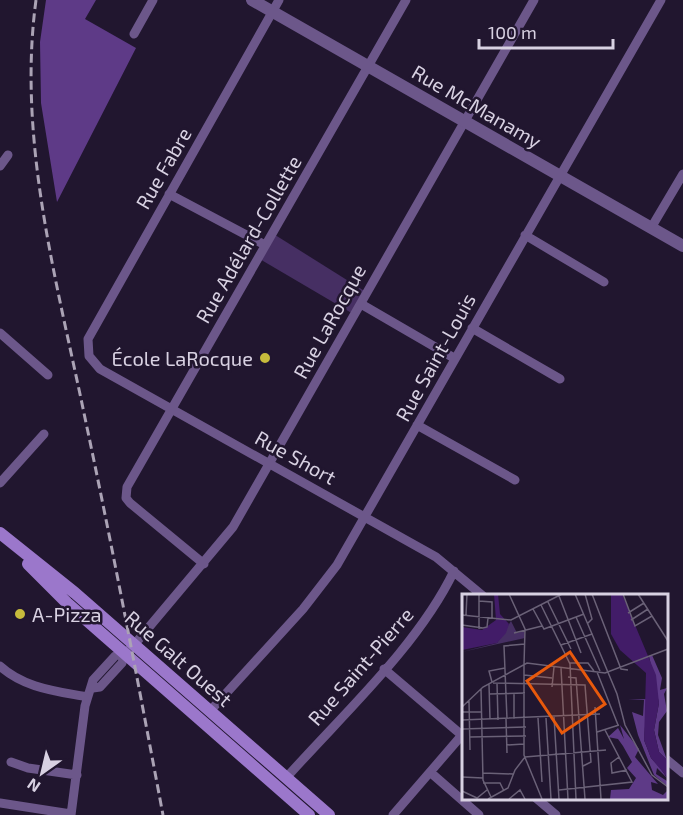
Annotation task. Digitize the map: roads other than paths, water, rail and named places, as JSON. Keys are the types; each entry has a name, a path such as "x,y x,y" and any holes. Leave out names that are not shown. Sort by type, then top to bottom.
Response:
{"main road":[{"name":"Rue Galt Ouest","path":"0,536 130,649 309,815"},
{"name":"Rue Galt Ouest","path":"130,649 210,711 328,815"}],"street":[{"path":"134,34 153,0"},
{"name":"Rue McManamy","path":"252,0 683,246"},
{"name":"Rue Fabre","path":"89,356 88,339 279,0"},
{"name":"Rue Adélard-Collette","path":"204,564 126,498 127,487 406,0"},
{"name":"Rue LaRocque","path":"87,698 93,688 93,680 115,656 130,649 233,527 534,0"},
{"name":"Rue Saint-Louis","path":"210,711 323,586 366,516 454,358 661,0"},
{"path":"0,166 8,155"},
{"path":"651,228 683,174"},
{"path":"169,194 265,245"},
{"path":"525,235 604,282"},
{"path":"361,304 454,358"},
{"path":"472,328 560,379"},
{"path":"0,333 48,375"},
{"name":"Rue Short","path":"89,356 100,369 436,557 481,594"},
{"path":"417,424 515,480"},
{"path":"0,483 44,434"},
{"name":"Rue Saint-Pierre","path":"286,778 384,669 429,614 454,571"},
{"path":"0,666 17,679 32,686 87,698 71,814 0,803"},
{"path":"384,669 462,735"},
{"path":"393,815 462,737"},
{"path":"668,761 683,773"},
{"path":"11,762 28,768 77,775"},
{"path":"430,772 479,815"},
{"path":"538,800 556,815"}],"railway":[{"path":"36,0 32,53 32,105 43,210 163,815"}],"place":[{"name":"École LaRocque","path":"265,358"},
{"name":"A-Pizza","path":"20,614"}]}
